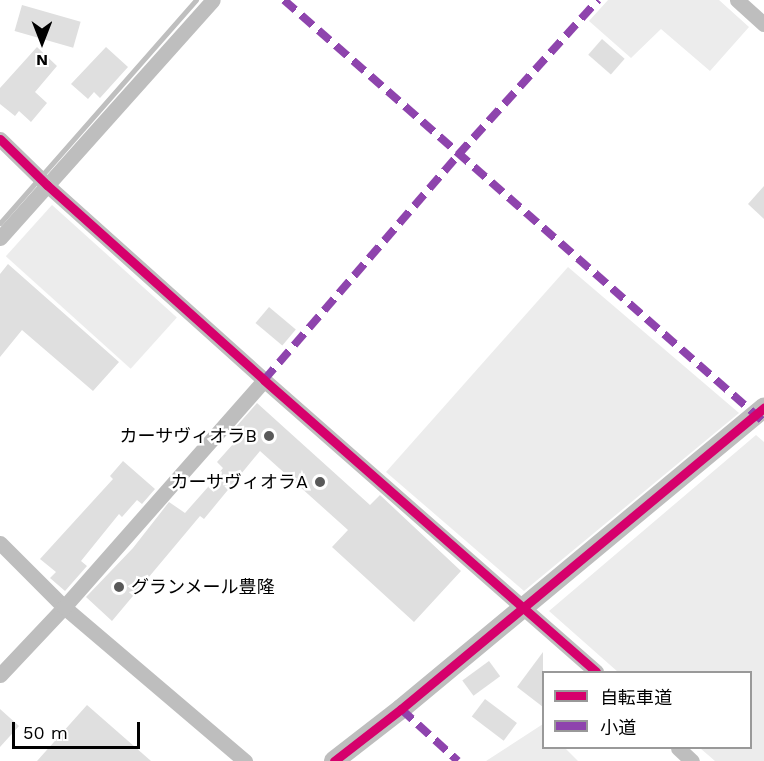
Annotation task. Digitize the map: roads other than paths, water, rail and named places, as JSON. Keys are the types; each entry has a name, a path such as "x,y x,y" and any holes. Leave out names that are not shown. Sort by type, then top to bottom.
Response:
{"street":[{"path":"0,238 213,0"},
{"path":"737,0 764,24"},
{"path":"0,139 47,185 264,380 595,671"},
{"path":"0,675 64,607 264,380"},
{"path":"334,761 764,408"},
{"path":"0,543 64,607 245,761"},
{"path":"680,749 693,761"}],"waterway":[{"path":"0,223 196,0"}],"place":[{"name":"カーサヴィオラB","path":"269,436"},
{"name":"カーサヴィオラA","path":"320,482"},
{"name":"グランメール豊隆","path":"119,587"}]}
